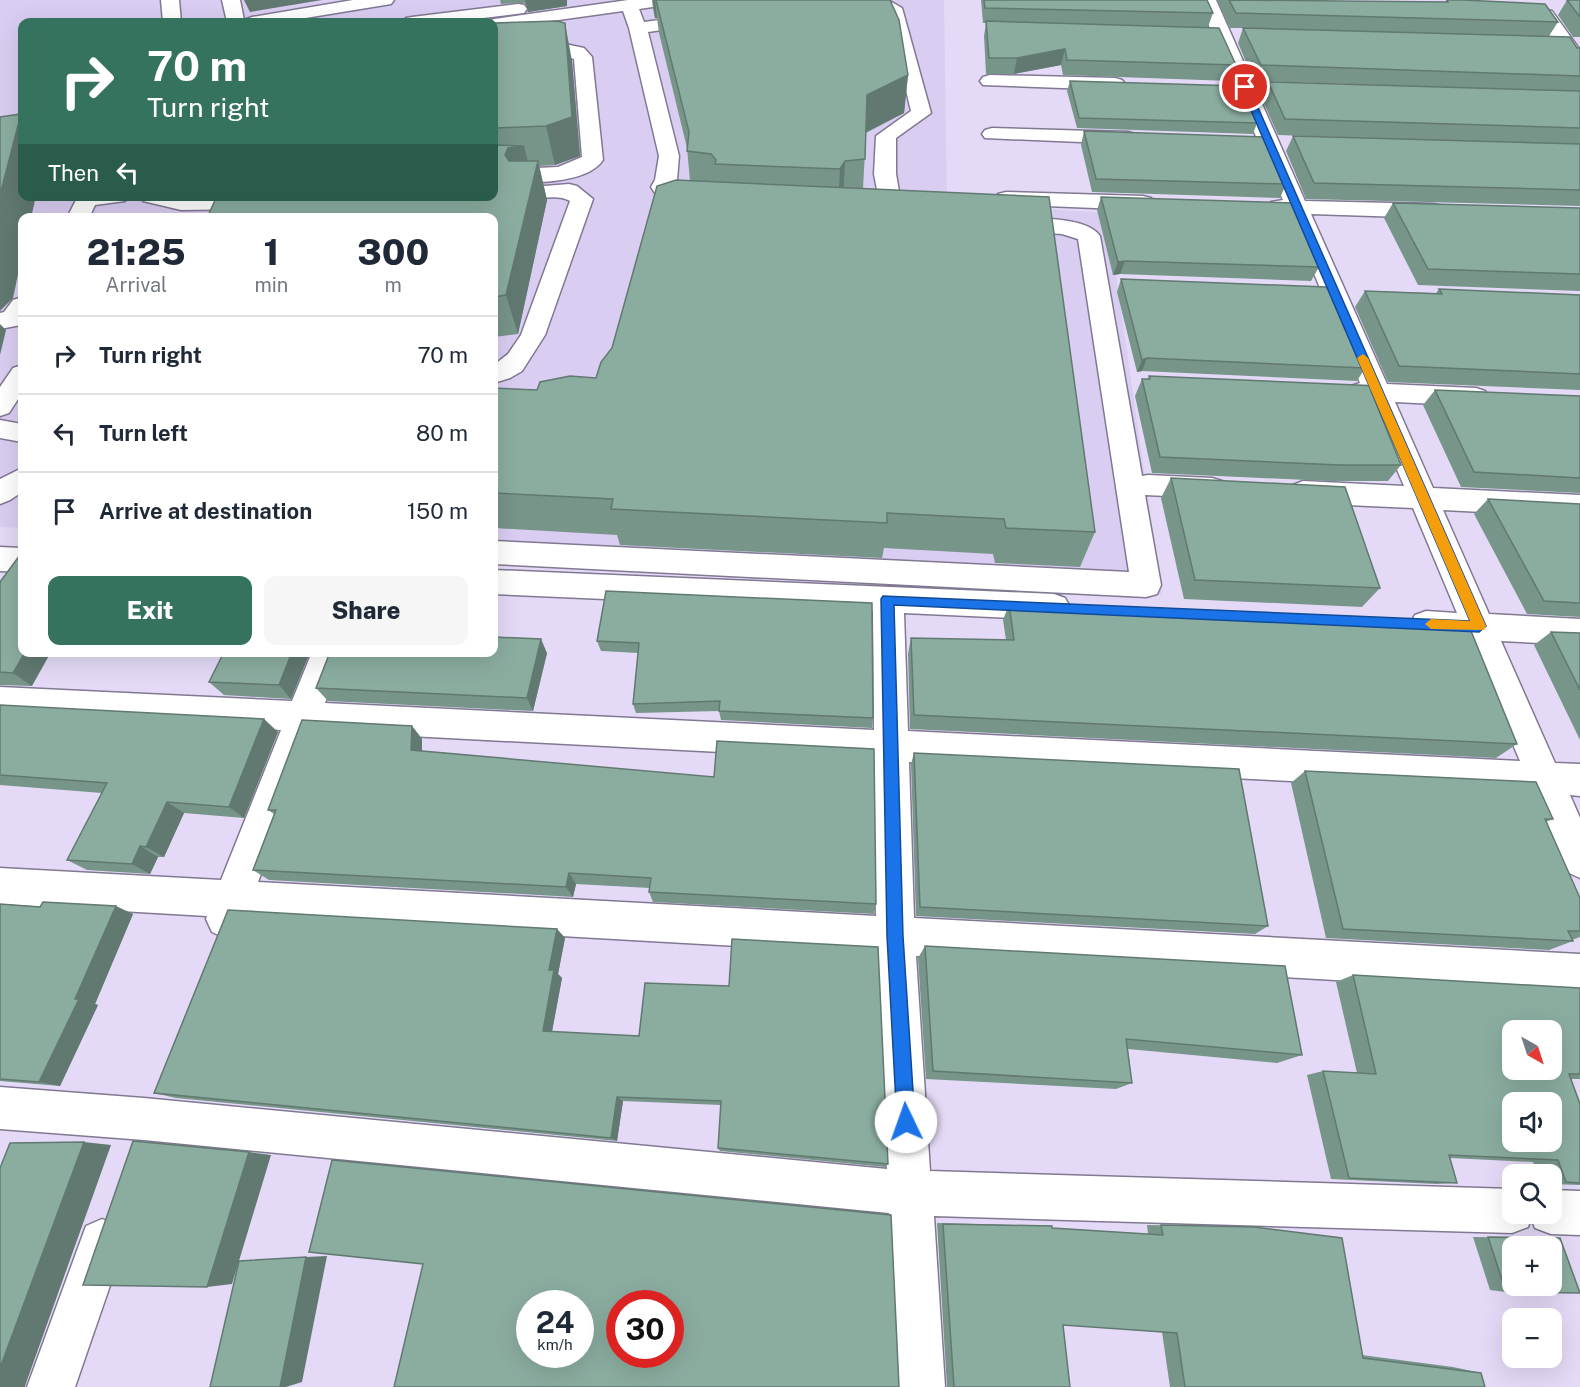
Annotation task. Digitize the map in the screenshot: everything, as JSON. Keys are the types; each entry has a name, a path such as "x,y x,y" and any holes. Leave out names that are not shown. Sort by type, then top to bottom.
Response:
{"street":[{"path":"170,0 172,18"},
{"path":"231,0 235,18"},
{"path":"276,18 385,0"},
{"path":"444,18 586,0"},
{"path":"498,23 667,0"},
{"path":"1207,0 1580,860"},
{"path":"840,1 883,4 896,12 921,113 886,136 885,174 889,197 880,204 865,208 830,211 900,219"},
{"path":"629,5 638,28 669,156 666,180 662,187 668,196 716,206 660,214"},
{"path":"1546,15 1572,45 1580,62"},
{"path":"638,28 721,17"},
{"path":"1541,44 1572,45"},
{"path":"498,55 565,50 577,52 583,57 593,160 581,169 558,174 498,176"},
{"path":"990,81 1129,84"},
{"path":"992,134 1153,138"},
{"path":"498,194 569,191 582,199 533,335 521,356 504,372 498,373"},
{"path":"999,199 1166,204"},
{"path":"84,204 130,201"},
{"path":"179,206 214,210 277,201"},
{"path":"1262,207 1451,212"},
{"path":"498,553 1146,585 1089,236 1082,230 1069,228 979,223"},
{"path":"0,321 12,319 18,310"},
{"path":"0,407 18,380"},
{"path":"1331,391 1497,398"},
{"path":"0,429 18,432"},
{"path":"0,493 18,481"},
{"path":"1148,485 1244,489"},
{"path":"1280,491 1580,506"},
{"path":"0,560 18,560"},
{"path":"498,582 1160,612"},
{"path":"888,599 895,936 921,1387"},
{"path":"1396,622 1580,632"},
{"path":"211,954 326,657"},
{"path":"0,701 303,718 1580,780"},
{"path":"0,886 1580,974"},
{"path":"0,1108 911,1192 1502,1211"},
{"path":"51,1387 113,1209"},
{"path":"1562,1212 1580,1213"}],"shaded area":[{"path":"0,0 944,0 947,202 1107,213 1162,595 498,556 498,213 18,213 18,528 0,527"}],"building":[{"path":"656,0 890,0 899,20 908,75 867,95 865,159 845,161 840,169 715,164 716,160 711,154 687,151 689,132"},
{"path":"984,0 1207,0 1213,13 985,8"},
{"path":"1229,0 1448,2 1447,0 1463,0 1545,4 1558,22 1236,13"},
{"path":"1567,0 1580,0 1580,17"},
{"path":"557,21 565,23 572,117 546,126 498,128 498,23"},
{"path":"986,21 1219,28 1236,65 1067,60 1065,49 1017,58 989,58"},
{"path":"1243,28 1570,37 1577,48 1580,48 1580,76 1261,65"},
{"path":"1070,81 1241,86 1257,123 1079,118"},
{"path":"1268,82 1580,91 1580,128 1285,119"},
{"path":"18,114 18,126 0,195 0,117"},
{"path":"1084,131 1265,137 1286,184 1096,179"},
{"path":"1293,136 1580,144 1580,190 1314,183"},
{"path":"498,145 524,146 508,148 505,155 509,161 538,161 506,295 498,296 498,213 209,213 215,201 498,201"},
{"path":"676,180 1049,197 1095,532 1006,528 1004,519 887,513 887,523 611,509 613,499 498,493 498,388 537,390 540,382 570,376 596,378 601,362 612,348 657,186"},
{"path":"1101,197 1294,203 1319,267 1118,262"},
{"path":"1393,203 1580,208 1580,274 1428,269"},
{"path":"1121,279 1326,287 1332,293 1365,368 1147,358 1142,360"},
{"path":"1439,289 1580,295 1580,374 1399,366 1365,291 1442,294"},
{"path":"1149,376 1378,386 1371,391 1401,465 1340,465 1160,457 1142,379 1150,379"},
{"path":"1435,390 1580,396 1580,478 1474,472"},
{"path":"1171,478 1345,487 1380,588 1195,580"},
{"path":"1488,499 1580,504 1580,603 1544,601"},
{"path":"18,558 18,657 22,657 13,673 0,672 0,582"},
{"path":"606,591 872,603 873,718 719,711 720,701 633,704 639,643 597,641"},
{"path":"1009,604 1469,626 1517,744 914,715 911,638 1014,640"},
{"path":"1551,632 1580,633 1580,690"},
{"path":"498,637 541,639 527,698 316,688 328,657 498,657"},
{"path":"222,657 290,657 279,685 209,682"},
{"path":"0,705 264,719 229,807 167,802 146,847 140,846 132,864 67,860 107,783 0,775"},
{"path":"302,720 412,726 411,750 714,777 717,741 874,749 876,904 649,892 651,878 569,873 566,887 253,870 276,810 268,810"},
{"path":"914,753 1239,769 1268,926 920,907"},
{"path":"1305,771 1536,782 1553,819 1545,819 1580,898 1580,931 1568,931 1573,941 1343,929"},
{"path":"43,902 116,906 75,999 79,999 39,1082 0,1079 0,904 40,907"},
{"path":"228,910 557,929 549,970 554,970 543,1031 639,1036 645,983 729,986 732,939 878,947 888,1164 718,1148 721,1101 617,1097 611,1138 154,1093"},
{"path":"925,946 1285,966 1302,1055 1126,1039 1132,1083 933,1071"},
{"path":"1353,975 1580,988 1580,1074 1569,1074 1580,1104 1580,1183 1566,1182 1562,1164 1558,1160 1449,1155 1457,1183 1349,1178 1323,1071 1376,1074"},
{"path":"133,1141 249,1152 207,1287 83,1285"},
{"path":"84,1142 0,1368 0,1168 10,1143"},
{"path":"332,1160 891,1215 899,1387 394,1387 423,1264 309,1252"},
{"path":"943,1224 1052,1226 1052,1228 1163,1235 1161,1225 1254,1227 1342,1238 1363,1358 1481,1373 1485,1387 1185,1387 1177,1333 1063,1325 1070,1387 954,1387"},
{"path":"1488,1237 1502,1237 1502,1280"},
{"path":"1562,1244 1580,1293 1562,1293"},
{"path":"306,1257 280,1387 210,1387 239,1261"}],"slow traffic":[{"path":"1363,358 1479,626 1431,624"}],"route":[{"path":"906,1122 895,936 888,599 1479,626 1245,87"}]}
